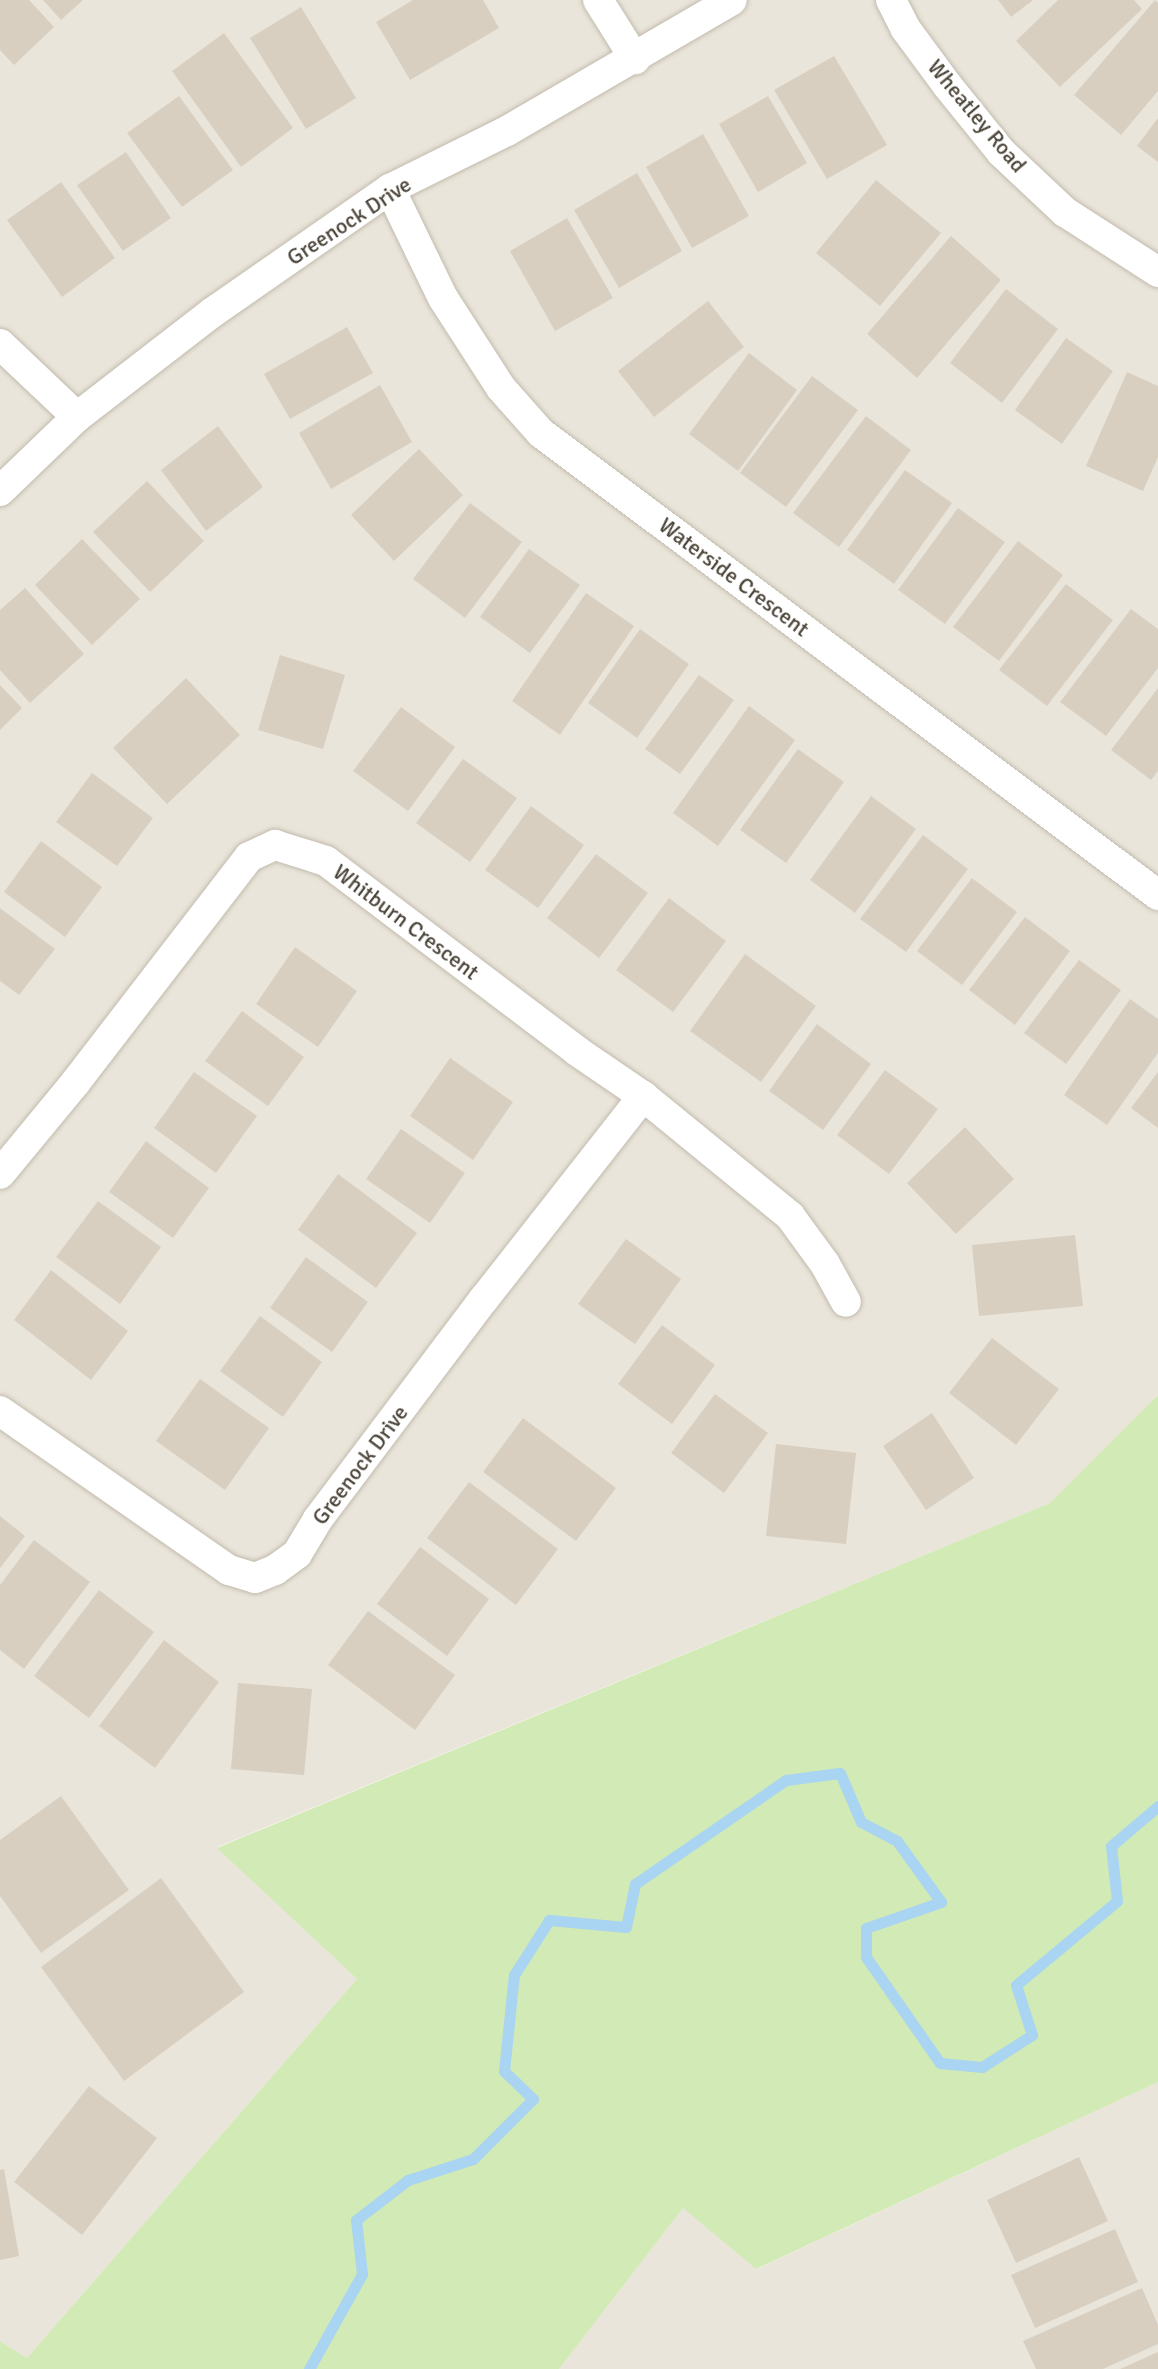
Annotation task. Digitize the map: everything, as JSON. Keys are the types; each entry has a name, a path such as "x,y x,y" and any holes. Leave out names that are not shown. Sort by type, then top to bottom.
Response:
{"street":[{"path":"598,0 635,59"},
{"name":"Greenock Drive","path":"0,491 77,417 213,312 390,189 507,131 732,0"},
{"name":"Wheatley Road","path":"891,0 905,28 938,74 1001,152 1065,212 1158,272"},
{"name":"Waterside Crescent","path":"390,189 443,298 501,388 541,433 1158,895"},
{"path":"0,344 77,417"},
{"name":"Whitburn Crescent","path":"0,1174 75,1083 249,857 275,845 326,861 577,1051 643,1096 790,1216 825,1264 846,1302"},
{"name":"Greenock Drive","path":"0,1411 229,1570 255,1578 275,1570 297,1554 318,1519 484,1299 643,1096"}],"shaded area":[{"path":"0,0 1158,0 1158,1395 1050,1503 217,1847 357,1979 27,2358 0,2341"},
{"path":"1158,2082 1158,2369 559,2369 683,2208 757,2269"}],"green space":[{"path":"1158,1395 1158,2082 756,2269 683,2208 559,2369 0,2369 0,2341 27,2358 357,1979 217,1848 1050,1503"}],"building":[{"path":"0,0 29,0 54,27 14,65 0,50"},
{"path":"43,0 83,0 61,20"},
{"path":"413,0 483,0 499,28 410,80 376,22"},
{"path":"998,0 1033,0 1011,17"},
{"path":"1058,0 1134,0 1142,9 1060,87 1016,41"},
{"path":"1155,0 1158,3 1158,91 1121,135 1074,95"},
{"path":"301,7 356,98 306,129 250,38"},
{"path":"224,33 293,128 241,167 172,71"},
{"path":"834,56 887,145 827,179 774,90"},
{"path":"179,96 233,170 182,207 127,133"},
{"path":"768,96 807,163 758,192 719,124"},
{"path":"1158,118 1158,162 1137,146"},
{"path":"703,134 749,216 692,248 646,167"},
{"path":"126,152 171,218 123,251 77,185"},
{"path":"637,173 682,251 619,288 574,210"},
{"path":"876,180 941,233 880,306 816,253"},
{"path":"61,182 115,258 62,297 7,220"},
{"path":"567,218 613,298 555,331 510,251"},
{"path":"951,236 1001,280 917,378 867,334"},
{"path":"1006,289 1058,329 1002,403 950,363"},
{"path":"708,301 744,347 654,417 618,371"},
{"path":"347,327 373,373 290,419 264,374"},
{"path":"1066,338 1113,371 1062,444 1015,410"},
{"path":"749,353 797,390 738,471 689,434"},
{"path":"1127,372 1158,386 1158,457 1143,491 1086,466"},
{"path":"812,376 858,410 786,507 740,473"},
{"path":"380,385 412,442 331,489 299,433"},
{"path":"866,416 911,450 839,547 793,513"},
{"path":"218,426 263,487 206,531 161,470"},
{"path":"419,449 463,495 394,561 351,515"},
{"path":"905,470 952,503 894,584 847,550"},
{"path":"147,481 204,541 150,592 93,532"},
{"path":"470,503 522,542 465,618 413,579"},
{"path":"958,508 1005,542 945,624 898,590"},
{"path":"82,539 140,599 92,645 35,585"},
{"path":"1018,541 1063,575 999,661 953,627"},
{"path":"529,549 580,585 530,653 480,617"},
{"path":"1066,584 1113,620 1047,706 999,670"},
{"path":"25,588 84,654 30,703 0,670 0,610"},
{"path":"586,593 634,626 560,735 512,701"},
{"path":"1131,609 1158,629 1158,668 1106,736 1060,702"},
{"path":"640,629 689,664 637,738 588,703"},
{"path":"280,655 345,675 323,749 258,730"},
{"path":"699,675 734,700 680,774 645,749"},
{"path":"186,678 240,735 167,804 113,748"},
{"path":"0,685 22,708 0,730"},
{"path":"1158,688 1158,771 1151,780 1111,750"},
{"path":"749,706 795,740 718,846 673,813"},
{"path":"401,707 455,747 408,811 353,771"},
{"path":"798,749 844,782 786,863 740,830"},
{"path":"463,759 517,798 470,862 416,823"},
{"path":"92,773 153,818 117,866 56,822"},
{"path":"871,796 916,829 855,913 810,880"},
{"path":"531,806 584,845 538,908 485,870"},
{"path":"923,835 968,869 906,952 860,919"},
{"path":"41,841 102,887 65,937 4,892"},
{"path":"596,854 648,893 599,958 547,918"},
{"path":"972,878 1017,912 962,985 917,951"},
{"path":"669,898 726,941 673,1012 616,970"},
{"path":"0,908 55,949 19,995 0,981"},
{"path":"1025,917 1070,951 1015,1025 969,990"},
{"path":"295,947 357,991 318,1047 256,1004"},
{"path":"745,954 816,1006 761,1082 690,1031"},
{"path":"1079,960 1121,990 1066,1064 1024,1033"},
{"path":"1130,999 1158,1019 1158,1053 1107,1125 1064,1095"},
{"path":"242,1011 304,1057 268,1106 205,1061"},
{"path":"817,1024 871,1064 823,1130 769,1091"},
{"path":"450,1058 513,1102 473,1160 410,1116"},
{"path":"885,1070 938,1109 889,1174 837,1135"},
{"path":"194,1072 257,1116 216,1173 154,1128"},
{"path":"1158,1072 1158,1128 1131,1108"},
{"path":"965,1127 1014,1179 956,1234 907,1183"},
{"path":"401,1129 465,1173 430,1223 366,1179"},
{"path":"146,1141 209,1188 173,1238 109,1192"},
{"path":"338,1174 417,1233 376,1288 298,1230"},
{"path":"98,1201 161,1247 120,1304 56,1257"},
{"path":"1075,1235 1083,1306 979,1316 972,1245"},
{"path":"626,1239 681,1279 635,1344 578,1304"},
{"path":"306,1257 368,1302 332,1352 270,1308"},
{"path":"51,1270 128,1331 91,1380 14,1320"},
{"path":"260,1316 322,1362 283,1417 220,1371"},
{"path":"662,1325 715,1365 672,1424 618,1384"},
{"path":"992,1338 1059,1389 1016,1445 949,1393"},
{"path":"200,1379 269,1428 225,1490 156,1441"},
{"path":"715,1394 768,1433 724,1493 671,1453"},
{"path":"932,1413 974,1478 926,1510 883,1446"},
{"path":"523,1418 616,1488 576,1541 483,1472"},
{"path":"776,1444 856,1453 846,1544 766,1536"},
{"path":"469,1482 558,1549 516,1605 427,1538"},
{"path":"0,1516 25,1536 0,1568"},
{"path":"34,1540 90,1582 24,1669 0,1650 0,1585"},
{"path":"420,1547 489,1599 447,1656 377,1604"},
{"path":"99,1590 154,1632 89,1718 34,1676"},
{"path":"368,1611 455,1675 415,1730 328,1665"},
{"path":"164,1640 219,1682 155,1768 99,1726"},
{"path":"238,1683 312,1689 304,1775 231,1769"},
{"path":"61,1796 129,1890 41,1953 0,1896 0,1840"},
{"path":"161,1878 244,1992 124,2081 41,1967"},
{"path":"89,2086 157,2138 82,2235 14,2182"},
{"path":"1079,2157 1108,2221 1016,2263 987,2200"},
{"path":"4,2169 19,2256 0,2260 0,2170"},
{"path":"1115,2229 1138,2282 1035,2328 1011,2275"},
{"path":"1142,2288 1158,2325 1158,2344 1103,2369 1036,2369 1023,2341"},
{"path":"1158,2352 1158,2369 1120,2369"}],"waterway":[{"path":"309,2369 362,2274 356,2220 408,2180 473,2159 533,2099 504,2071 514,1975 549,1920 626,1927 635,1884 786,1780 840,1773 861,1822 897,1841 941,1902 866,1928 866,1957 940,2063 982,2067 1032,2035 1016,1985 1117,1901 1111,1846 1158,1806"}]}
